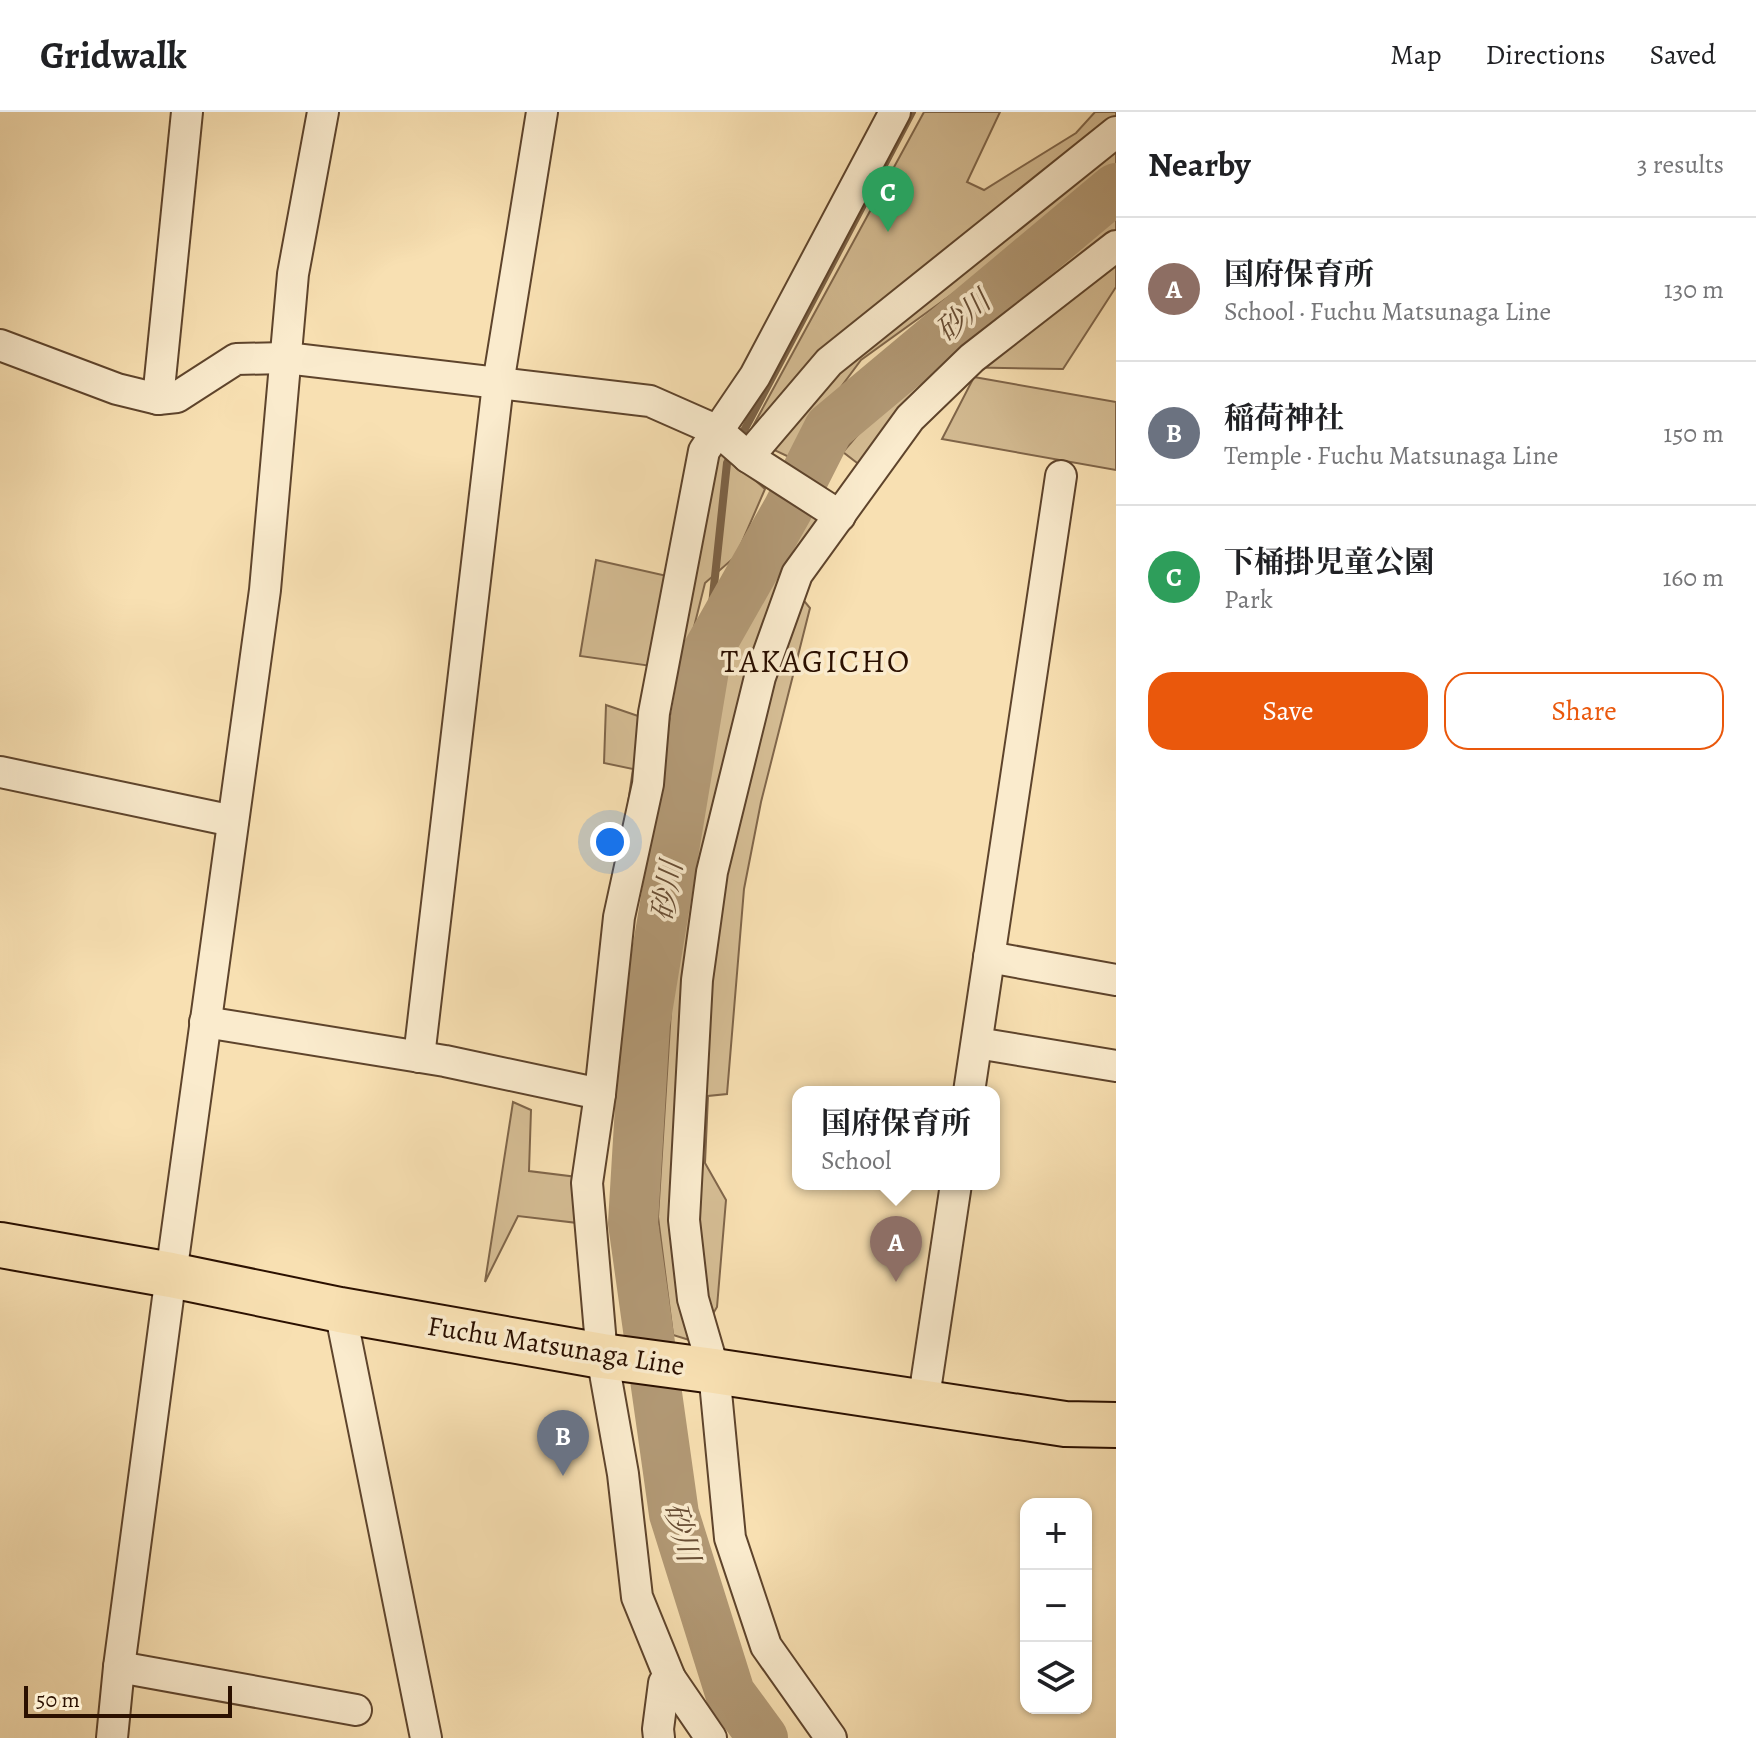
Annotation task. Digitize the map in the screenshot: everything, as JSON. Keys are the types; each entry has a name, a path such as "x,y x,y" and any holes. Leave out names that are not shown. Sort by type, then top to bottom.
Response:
{"main road":[{"name":"Fuchu Matsunaga Line","path":"0,1245 602,1356 1065,1424 1116,1425"}],"street":[{"path":"158,399 187,112"},
{"path":"112,1738 171,1275 265,590 293,274 323,112"},
{"path":"419,1057 498,384 542,112"},
{"path":"711,1738 670,1678 637,1597 623,1474 602,1356 587,1183 619,917 648,784 654,713 704,451 755,376 895,112"},
{"path":"748,457 829,362 1116,132"},
{"path":"831,1738 766,1646 730,1538 714,1371 693,1299 684,1220 697,980 712,872 760,677 797,574 910,418 972,358 1116,246"},
{"path":"0,345 117,389 158,399 177,397 236,359 286,358 650,401 718,431 748,457 840,516"},
{"path":"970,1086 1061,476"},
{"path":"0,772 233,821"},
{"path":"989,957 1116,980"},
{"path":"205,1022 419,1057 600,1094"},
{"path":"977,1043 1116,1066"},
{"path":"923,1404 955,1190"},
{"path":"340,1310 426,1738"},
{"path":"119,1667 356,1710"},
{"path":"659,1738 664,1683 670,1678"}],"shaded area":[{"path":"924,112 1000,112 967,182 984,190 1076,133 1095,112 1116,112 1116,171 1044,228 861,360 789,457 747,437"},
{"path":"1116,208 1116,287 1063,369 949,367 861,466 843,452 879,410 983,317"},
{"path":"974,377 1116,402 1116,470 942,439"},
{"path":"716,445 765,489 736,556 705,583 660,763"},
{"path":"800,507 824,522 800,596 810,608 761,802 744,889 727,1094 708,1096 705,1163 726,1200 717,1307 696,1342 673,1335 658,1217 672,994 711,767 720,650"},
{"path":"596,560 667,576 651,666 580,656"},
{"path":"606,705 641,717 640,790 620,858 633,769 604,763"},
{"path":"513,1102 531,1110 529,1171 577,1177 578,1223 518,1216 485,1282"}],"waterway":[{"path":"739,440 912,112"},
{"name":"砂川","path":"763,1738 730,1693 674,1514 633,1223 645,1024 707,652 788,509 829,428 1116,188"},
{"path":"707,652 727,463 733,452"}],"place":[{"name":"下桶掛児童公園","path":"888,232"},
{"name":"国府保育所","path":"896,1282"},
{"name":"稲荷神社","path":"563,1476"}],"district":[{"name":"TAKAGICHO","path":"816,661"}]}
